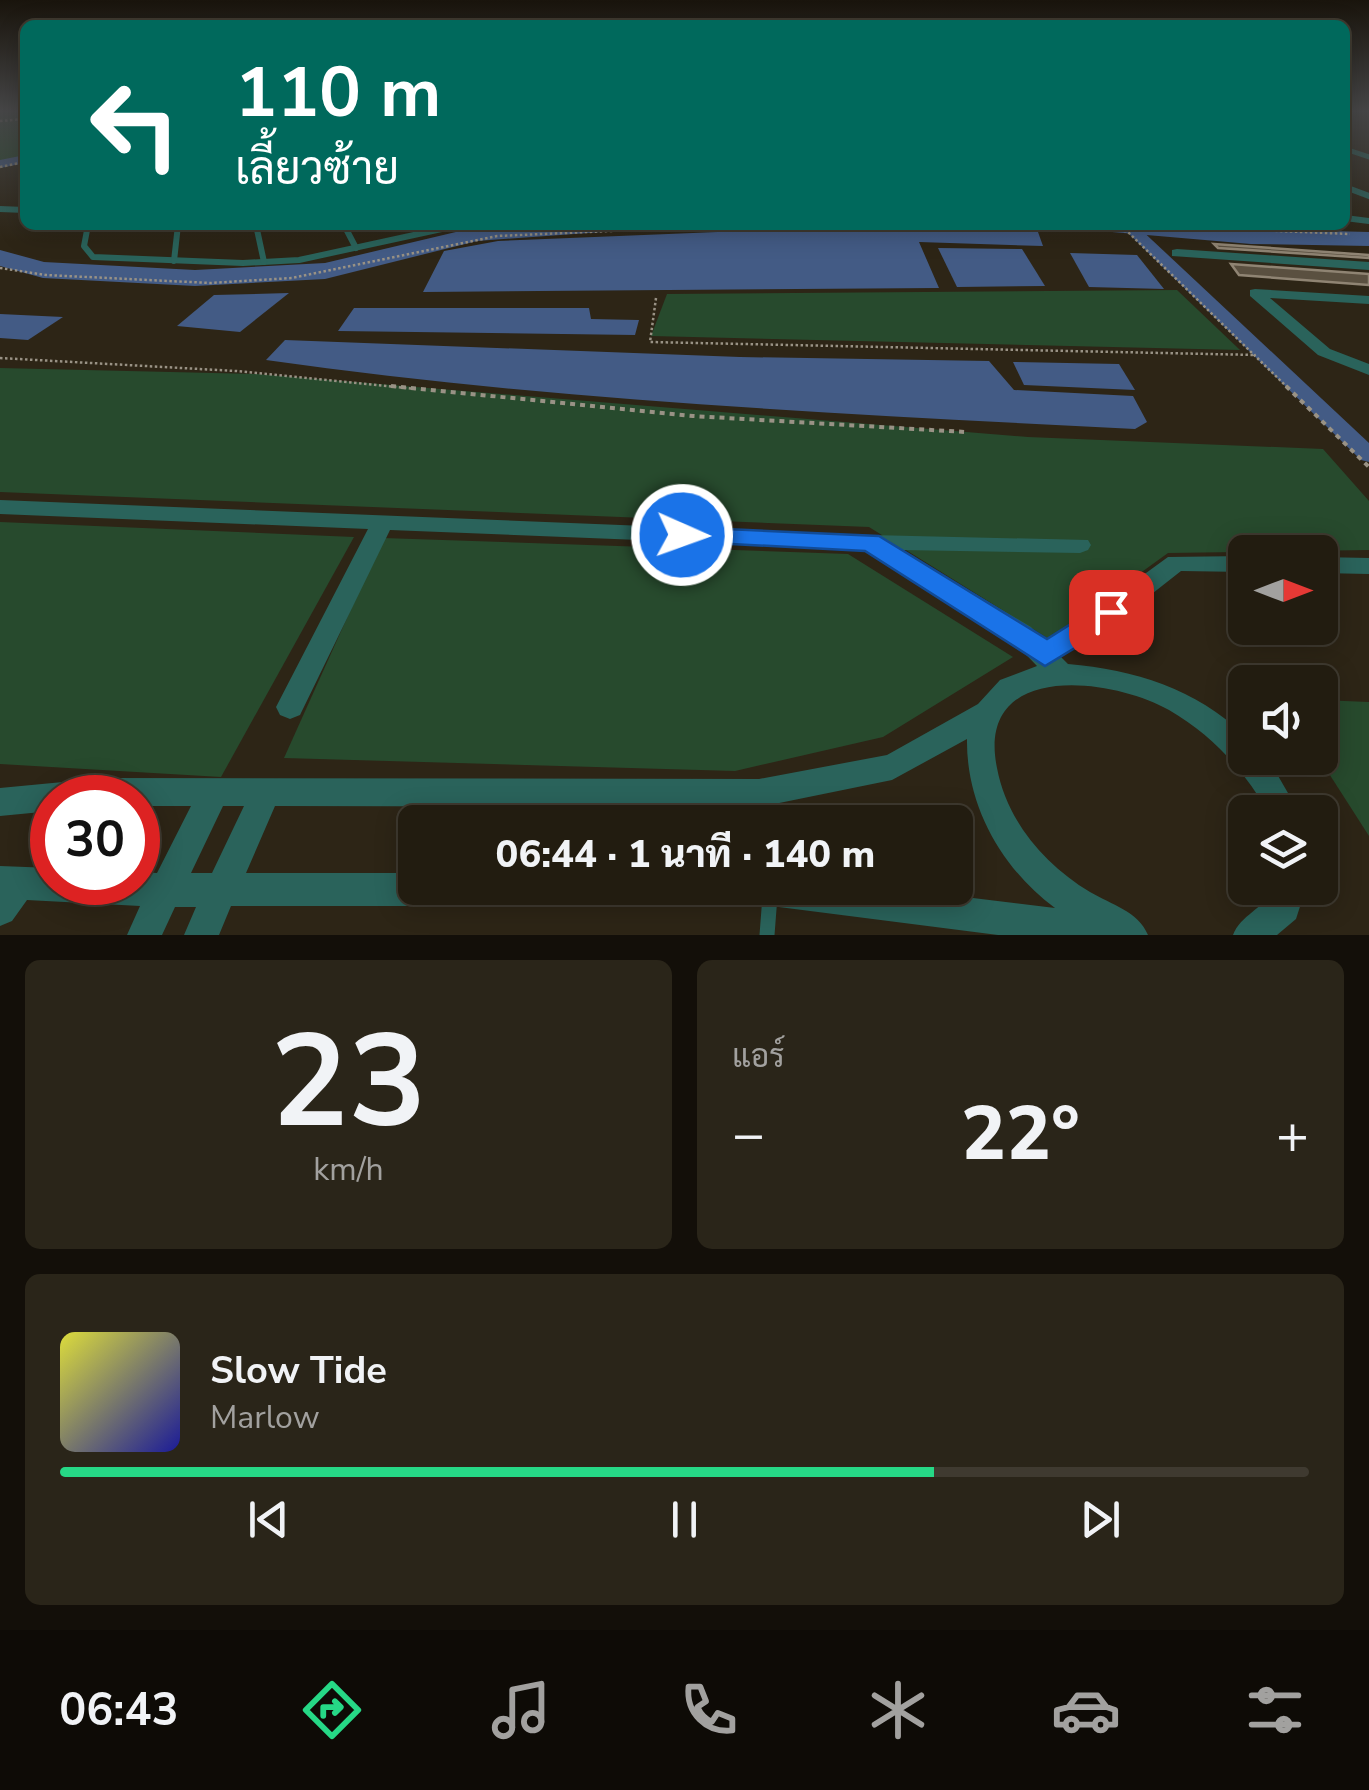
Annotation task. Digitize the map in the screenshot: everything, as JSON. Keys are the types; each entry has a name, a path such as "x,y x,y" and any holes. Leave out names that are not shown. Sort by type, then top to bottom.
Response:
{"street":[{"path":"1176,253 1369,266"},
{"path":"1369,300 1255,293 1324,352 1369,370"},
{"path":"0,507 870,542 1080,545"},
{"path":"290,707 382,524"},
{"path":"870,542 1022,634 1054,665 1128,680 1176,700 1228,737"},
{"path":"0,802 106,792 760,793 892,767 989,712 1011,688 1042,674 1111,612 1176,563 1228,564"},
{"path":"1338,566 1369,566"},
{"path":"989,712 978,744 982,784 1002,828 1036,872 1073,900 1140,935"},
{"path":"144,935 214,792"},
{"path":"200,935 266,792"},
{"path":"0,909 10,881 166,890 398,890"},
{"path":"896,905 1131,935"},
{"path":"1250,935 1285,905"}],"lane":[{"path":"87,230 84,246 93,256 264,262 299,260 421,230"},
{"path":"174,261 177,230"},
{"path":"257,230 264,262"},
{"path":"347,230 356,248"},
{"path":"767,935 770,905"}],"path":[{"path":"1093,230 1127,231 1369,467"},
{"path":"1274,230 1357,233"},
{"path":"656,298 650,342 1256,355"},
{"path":"0,358 236,371 693,416 966,432"}],"green space":[{"path":"0,154 20,154 20,158 0,162"},
{"path":"1177,290 1240,350 651,336 667,294"},
{"path":"0,368 257,374 1028,437 1323,449 1369,501 1369,550 1338,550 1338,535 1228,535 1228,552 1168,553 1049,639 869,527 0,492"},
{"path":"0,522 354,537 221,777 0,764"},
{"path":"383,538 848,554 1013,657 883,737 735,771 284,758"},
{"path":"1338,701 1369,702 1369,836 1330,775 1338,775"}],"water":[{"path":"742,231 1038,232 1043,246 919,242 939,288 423,292 444,251 498,241"},
{"path":"938,248 1022,249 1045,286 957,287"},
{"path":"1070,253 1137,255 1164,289 1089,287"},
{"path":"289,293 240,332 177,326 214,295"},
{"path":"354,308 589,308 591,319 639,320 635,335 338,331"},
{"path":"0,314 63,317 28,340 0,338"},
{"path":"285,340 740,357 989,361 1014,390 1133,396 1147,422 1135,429 700,404 482,386 266,360"},
{"path":"1013,362 1119,364 1135,390 1024,385"}],"building":[{"path":"1214,244 1369,255 1369,258 1218,248"},
{"path":"1231,264 1369,274 1369,285 1239,275"}],"waterway":[{"path":"0,164 20,160"},
{"path":"0,258 43,270 195,278 325,271 477,234 533,230"},
{"path":"1133,230 1369,455"},
{"path":"1170,230 1251,237 1369,239"}],"route":[{"path":"682,535 870,542 1022,634 1045,654 1111,612"}]}
